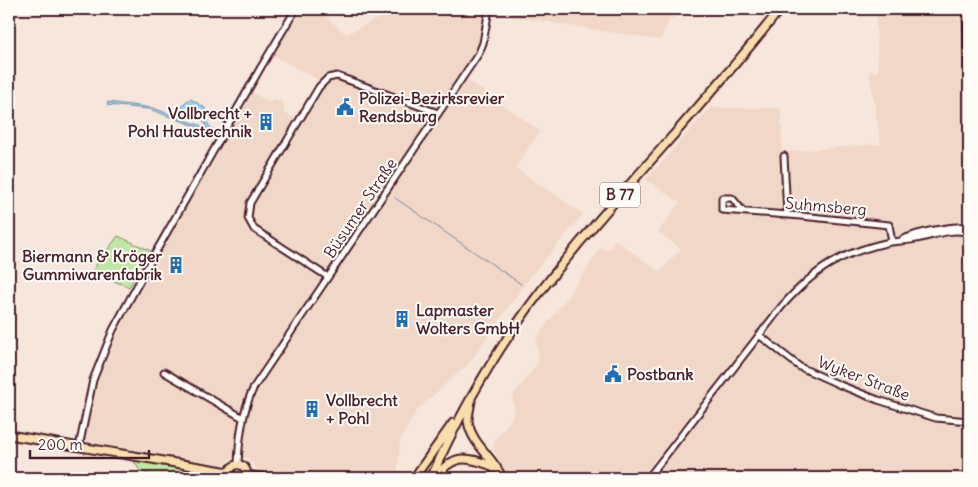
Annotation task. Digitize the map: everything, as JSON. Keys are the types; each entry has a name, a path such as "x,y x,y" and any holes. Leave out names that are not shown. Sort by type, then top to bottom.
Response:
{"main road":[{"name":"B 77","path":"432,478 444,449 474,391 521,319 611,204 780,9"},
{"path":"967,9 969,74"},
{"path":"474,391 468,419 470,428 477,444 493,463 500,478"},
{"path":"414,478 469,400"},
{"path":"9,435 230,475 232,467 241,465 245,468 246,477 265,478"},
{"path":"432,478 453,461 467,458 492,466 500,478"}],"street":[{"path":"79,447 93,380 113,330 168,230 296,9"},
{"name":"Büsumer Straße","path":"238,465 243,418 246,405 254,387 482,48 489,9"},
{"path":"328,277 254,229 248,218 250,203 319,87 328,78 337,76 438,114"},
{"path":"784,156 787,215"},
{"name":"Suhmsberg","path":"743,211 889,225 895,241"},
{"path":"648,478 759,335 798,288 811,276 838,258 868,247 911,236 969,226"},
{"path":"895,241 912,240 958,230 969,233"},
{"name":"Wyker Straße","path":"759,335 800,367 840,385 878,400 936,418 969,421"},
{"path":"164,372 243,418"}],"shaded area":[{"path":"299,9 317,9 346,34 398,9 489,9 483,43 463,77 540,131 515,168 583,214 526,282 469,363 417,410 400,441 397,478 316,478 259,471 247,458 231,458 223,466 84,442 95,389 118,329 156,263 203,174 251,92 269,102 275,99 284,104 284,112 295,119 318,80 272,55"},
{"path":"498,9 678,9 673,19 670,18 660,40 498,14"},
{"path":"876,9 963,9 967,213 960,222 960,235 969,247 969,478 653,478 760,342 753,336 641,478 509,478 493,449 495,440 511,420 514,409 513,396 539,361 536,342 539,334 564,302 601,247 608,251 615,240 660,272 681,249 658,232 680,202 646,180 710,108 781,108 782,152 881,144 869,71 878,72"}],"green space":[{"path":"118,236 151,251 129,287 91,272"},
{"path":"134,461 219,474 223,478 151,478 147,473 140,471"}],"water":[{"path":"190,99 205,108 207,123 217,134 149,109 107,105 108,102 153,108 207,128 200,117 184,110 182,106"}],"waterway":[{"path":"395,198 521,284"}],"place":[{"name":"Polizei-Bezirksrevier Rendsburg","path":"345,107"},
{"name":"Vollbrecht + Pohl Haustechnik","path":"266,122"},
{"name":"Biermann & Kröger Gummiwarenfabrik","path":"176,265"},
{"name":"Lapmaster Wolters GmbH","path":"402,319"},
{"name":"Postbank","path":"613,374"},
{"name":"Vollbrecht + Pohl","path":"312,409"}]}
